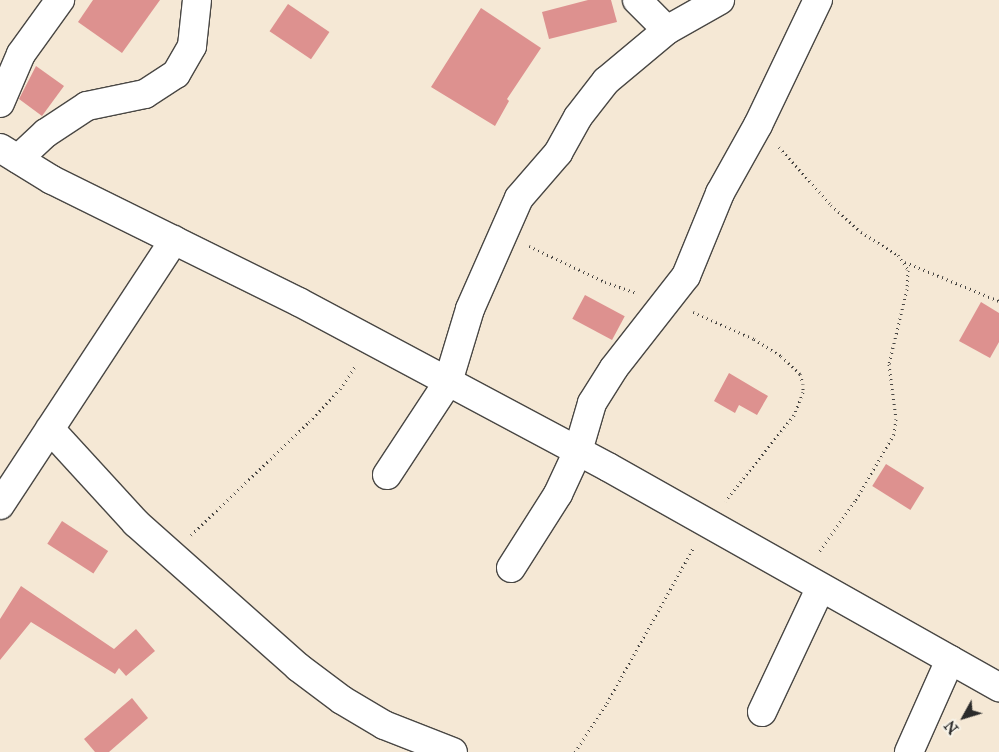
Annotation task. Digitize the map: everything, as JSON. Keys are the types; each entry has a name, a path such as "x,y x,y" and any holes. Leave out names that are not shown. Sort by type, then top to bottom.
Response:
{"street":[{"path":"0,103 21,54 60,0"},
{"path":"197,0 195,30 189,56 172,78 145,94 88,106 46,133 9,153 52,180 368,338 708,521 811,583 999,687"},
{"path":"637,0 667,30"},
{"path":"387,475 448,382 470,309 519,198 558,153 593,96 606,80 667,30 720,0"},
{"path":"511,568 558,494 578,451 592,403 614,368 667,304 686,276 720,193 758,125 818,0"},
{"path":"0,505 174,240"},
{"path":"50,429 136,523 262,637 324,686 404,743 453,752"},
{"path":"762,712 811,583"},
{"path":"909,752 950,660"}],"path":[{"path":"758,125 831,205 861,232 891,249 904,262 908,270 907,289 889,364 896,418 894,434 811,583"},
{"path":"504,233 605,282 754,338 791,364 800,374 803,384 801,400 784,429 708,521 632,660 575,752"},
{"path":"904,262 999,301"},
{"path":"172,556 340,389 351,376 368,338"}],"building":[{"path":"93,0 160,0 122,53 78,22"},
{"path":"588,0 611,0 617,22 549,39 542,12"},
{"path":"288,4 329,32 311,59 270,31"},
{"path":"481,8 541,48 507,99 509,101 495,126 431,87"},
{"path":"36,66 64,86 42,116 19,99"},
{"path":"585,295 625,316 612,340 572,319"},
{"path":"981,302 999,313 999,342 990,358 959,341"},
{"path":"729,373 768,396 757,415 739,405 735,413 714,401"},
{"path":"886,464 924,488 910,510 872,486"},
{"path":"62,521 108,551 93,574 47,544"},
{"path":"21,586 114,649 136,629 155,651 126,676 119,668 115,674 31,622 0,660 0,619"},
{"path":"132,698 148,718 109,752 95,752 84,739"}]}
